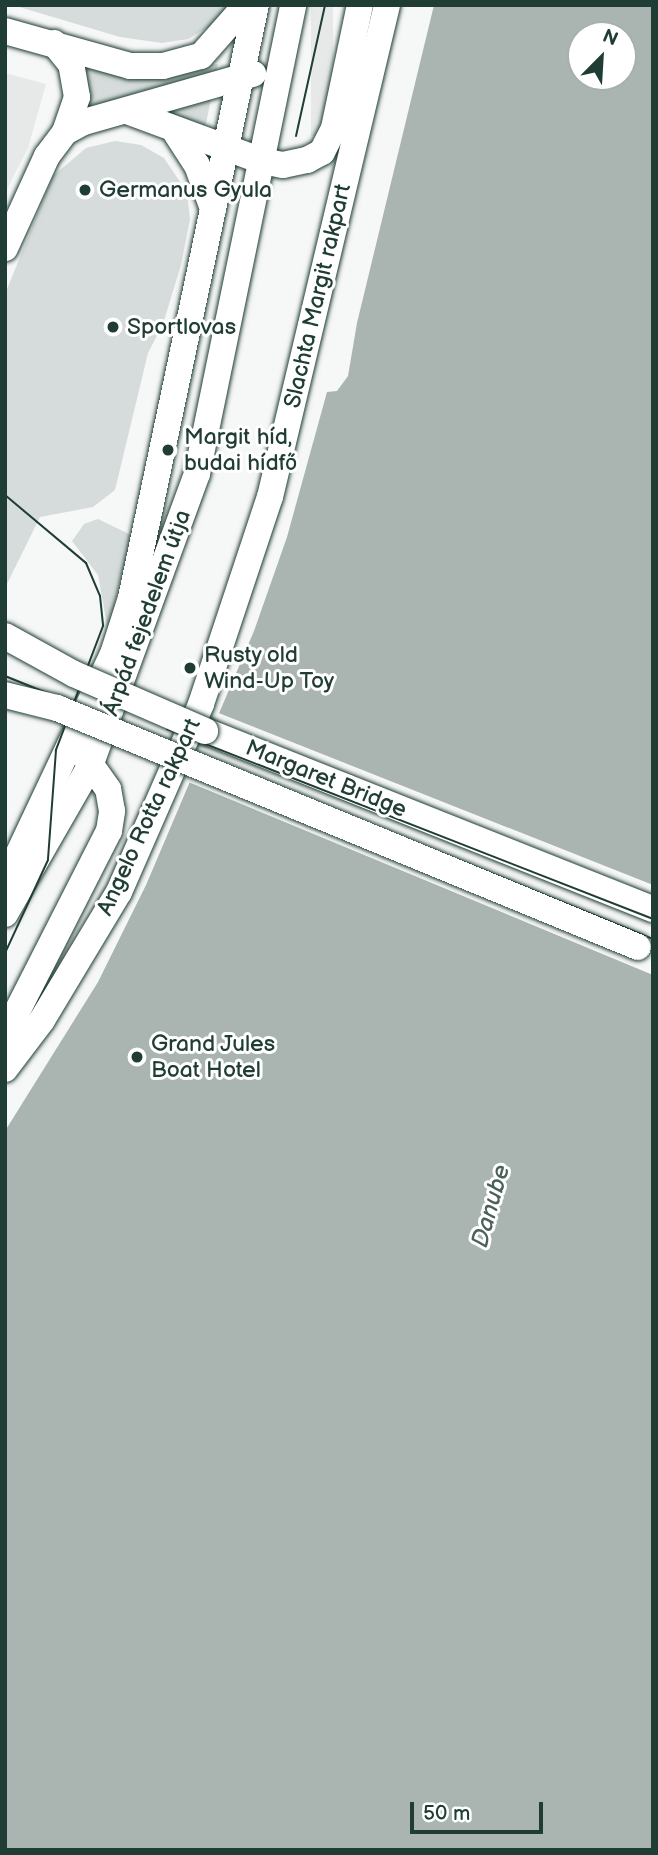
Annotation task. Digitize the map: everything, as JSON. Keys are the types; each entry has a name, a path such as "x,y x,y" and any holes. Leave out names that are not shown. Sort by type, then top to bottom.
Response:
{"main road":[{"path":"201,56 246,5"},
{"name":"Árpád fejedelem útja","path":"44,800 113,654 131,598 226,149 248,72 256,5"},
{"name":"Árpád fejedelem útja","path":"5,914 90,766 197,474 293,5"},
{"path":"127,111 176,133 262,161 296,164 322,152 329,141 360,5"},
{"name":"Slachta Margit rakpart","path":"201,704 270,497 387,5"},
{"path":"5,31 130,66 163,66 201,56 248,72 271,116"},
{"path":"65,132 248,72 287,31"},
{"path":"5,248 47,156 65,132 77,97 76,79 71,64 54,43"},
{"path":"176,133 197,165 214,210"},
{"name":"Margaret Bridge","path":"5,636 74,674 167,716 653,909"},
{"name":"Margaret Bridge","path":"5,695 57,708 653,953"},
{"name":"Angelo Rotta rakpart","path":"5,1069 42,1020 119,892 201,704"},
{"path":"5,1035 109,831 113,811 108,789 74,739"},
{"path":"5,849 44,800"},
{"path":"5,882 44,800"}],"shaded area":[{"path":"232,5 215,23 188,39 162,43 120,37 16,6"},
{"path":"311,5 333,5 333,136 311,136"},
{"path":"78,64 218,64 215,78 87,107"},
{"path":"5,73 46,84 28,148 5,193"},
{"path":"211,99 204,133 165,114 165,109"},
{"path":"115,141 141,145 164,158 187,192 190,219 181,265 163,324 148,353 115,490 93,507 40,517 5,588 5,294 53,176 86,148"},
{"path":"98,519 131,535 108,631 98,575 72,541 84,524"}],"water":[{"name":"Danube","path":"434,5 653,5 653,1850 5,1850 5,1131 98,982 146,885 254,631 287,537 327,392 337,391 348,376 357,323"}],"pier":[{"path":"216,712 653,885 653,975 186,781"}],"tram line":[{"path":"296,136 325,5"},
{"path":"5,495 86,563 100,596 103,626 56,750 48,860 5,953"},
{"path":"5,676 653,939"},
{"path":"167,729 653,919"}],"place":[{"name":"Germanus Gyula","path":"85,190"},
{"name":"Sportlovas","path":"113,327"},
{"name":"Margit híd, budai hídfő","path":"168,450"},
{"name":"Rusty old Wind-Up Toy","path":"190,668"},
{"name":"Grand Jules Boat Hotel","path":"137,1057"}]}
